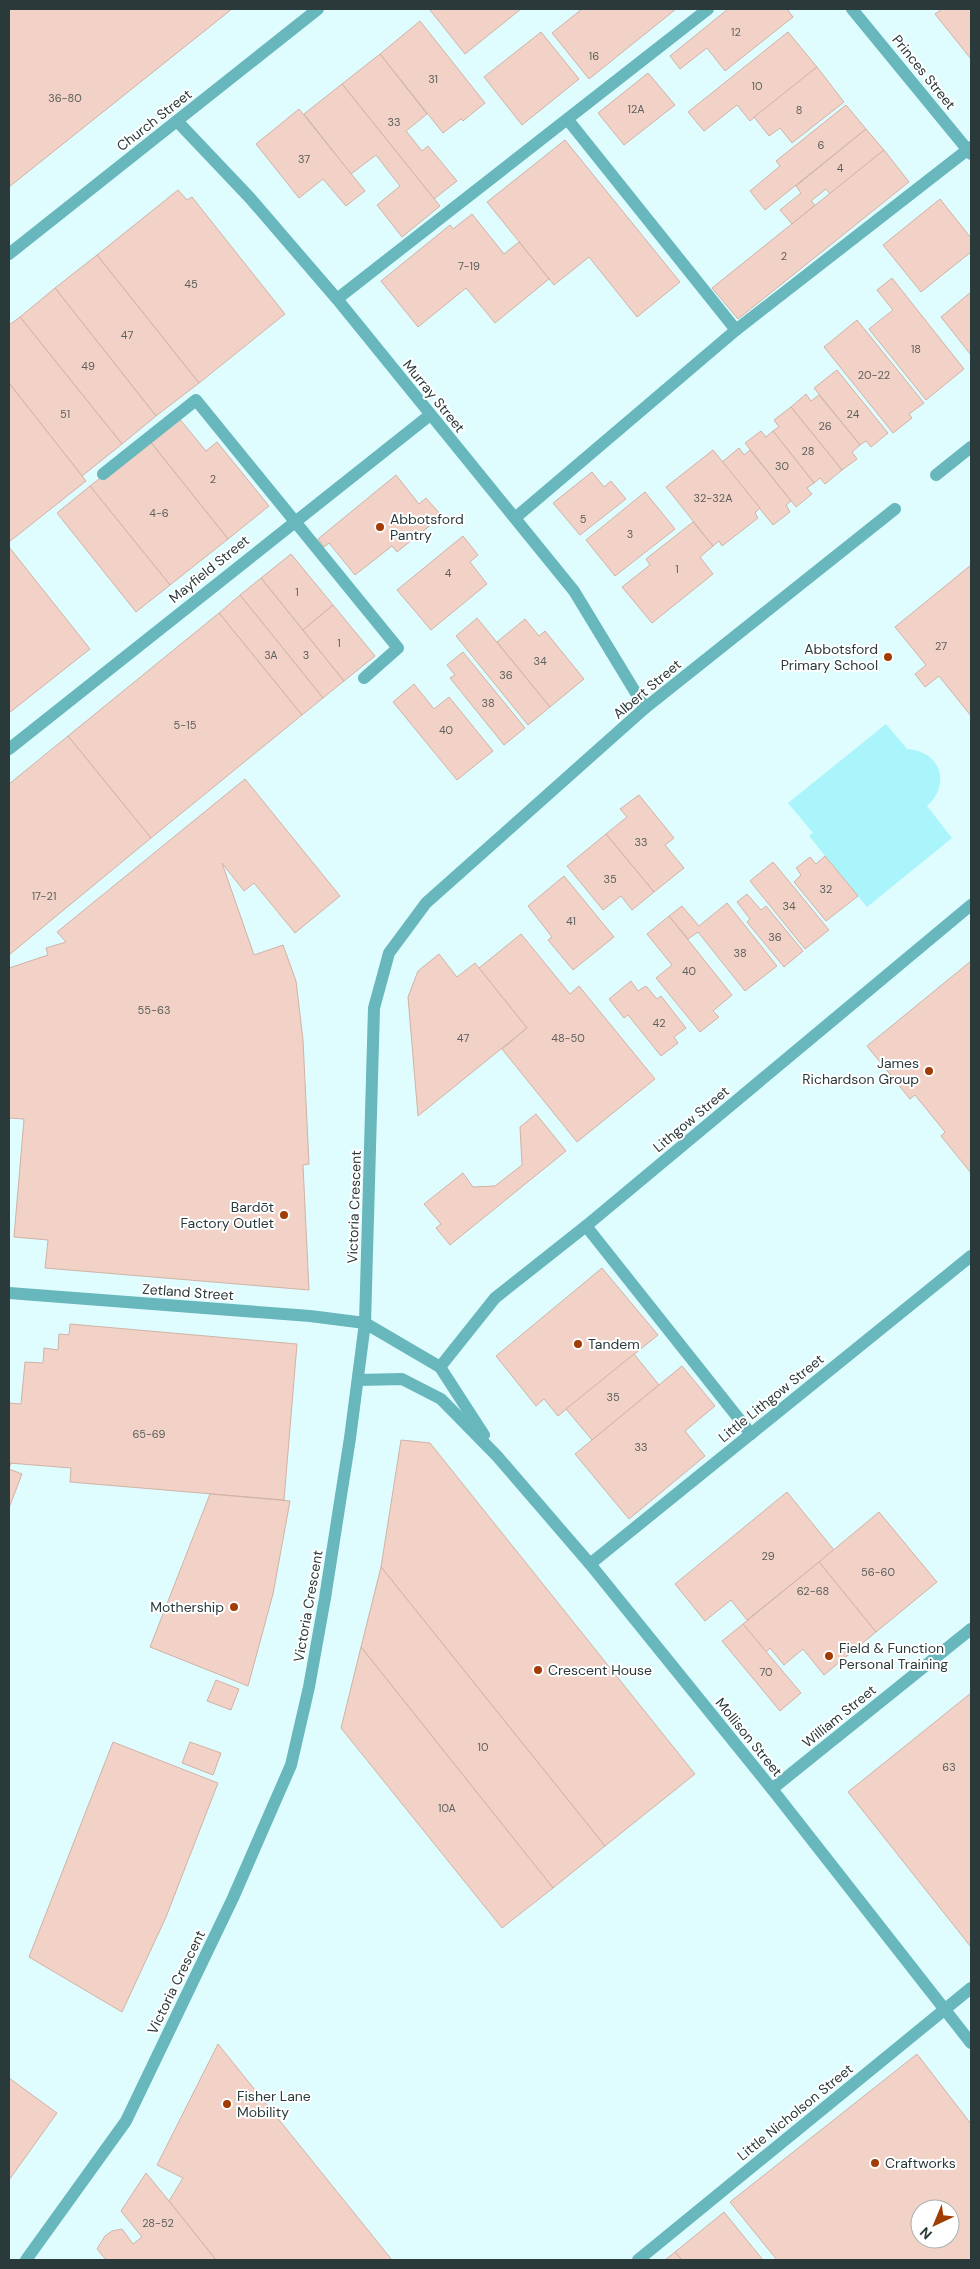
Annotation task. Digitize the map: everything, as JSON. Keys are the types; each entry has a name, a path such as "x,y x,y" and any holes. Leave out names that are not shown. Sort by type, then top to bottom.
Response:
{"street":[{"name":"Church Street","path":"9,254 318,9"},
{"path":"337,300 708,9"},
{"name":"Princes Street","path":"852,9 970,150"},
{"path":"568,120 736,330"},
{"name":"Murray Street","path":"177,121 250,198 337,300 574,591 645,708"},
{"path":"515,518 736,330 970,150"},
{"path":"104,474 196,400 398,648 364,678"},
{"name":"Mayfield Street","path":"9,749 430,415"},
{"path":"936,475 971,447"},
{"name":"Albert Street","path":"426,903 645,708 895,509"},
{"name":"Victoria Crescent","path":"26,2260 126,2121 233,1898 290,1765 309,1687 326,1598 365,1323 374,1008 389,953 426,903"},
{"name":"Lithgow Street","path":"440,1367 495,1298 586,1226 971,905"},
{"path":"586,1226 751,1434"},
{"name":"Little Lithgow Street","path":"590,1564 971,1256"},
{"name":"Zetland Street","path":"9,1293 310,1316 365,1323"},
{"name":"Mollison Street","path":"365,1323 440,1367 497,1456"},
{"name":"Mollison Street","path":"358,1380 402,1378 441,1399 497,1456 590,1564 772,1789 971,2043"},
{"name":"William Street","path":"772,1789 971,1629"},
{"name":"Little Nicholson Street","path":"638,2260 971,1988"}],"shaded area":[{"path":"886,724 907,749 918,751 928,756 939,770 939,788 935,797 927,806 952,838 867,907 809,836 813,833 788,803"}],"building":[{"path":"9,9 232,9 9,187"},
{"path":"431,9 521,9 465,54"},
{"path":"582,9 676,9 589,79 552,33"},
{"path":"728,9 787,9 793,17 725,71 707,48 680,69 670,56"},
{"path":"942,9 971,9 971,59 935,14"},
{"path":"420,21 485,103 463,121 461,119 443,133 380,54"},
{"path":"541,32 579,79 522,125 484,77"},
{"path":"788,32 817,67 750,121 737,105 704,131 688,112"},
{"path":"380,54 427,114 406,131 422,151 428,146 457,181 434,199 342,84"},
{"path":"817,67 844,102 792,143 780,128 769,136 754,117"},
{"path":"648,73 675,105 624,145 598,113"},
{"path":"342,84 440,206 402,237 377,205 400,186 376,155 351,174 304,114"},
{"path":"846,105 866,129 765,210 750,191 780,166 776,161"},
{"path":"299,109 365,191 346,206 323,179 299,198 256,144"},
{"path":"866,129 884,150 830,194 826,189 811,201 815,205 792,224 780,210 801,193 796,186"},
{"path":"565,140 680,282 637,317 589,257 554,285 487,202"},
{"path":"884,150 909,182 738,319 712,288"},
{"path":"178,190 187,200 192,197 285,314 199,383 97,255"},
{"path":"940,199 971,238 971,252 921,292 883,245"},
{"path":"472,214 504,254 519,242 549,279 495,323 466,288 418,327 381,281 450,225 453,229"},
{"path":"97,255 199,383 156,416 55,288"},
{"path":"892,278 964,369 926,400 869,329 893,310 877,290"},
{"path":"55,288 156,416 122,444 20,317"},
{"path":"971,292 971,355 941,317"},
{"path":"20,317 122,444 82,476 9,383 9,325"},
{"path":"857,320 924,403 909,414 912,418 893,433 824,347"},
{"path":"837,370 888,433 871,447 866,441 860,445 814,388"},
{"path":"9,383 86,481 9,542"},
{"path":"806,394 811,401 819,395 860,445 852,452 857,459 842,470 791,407"},
{"path":"791,407 842,470 825,484 820,478 814,483 773,431 779,427 774,420"},
{"path":"178,417 206,451 217,442 269,506 228,539 149,440"},
{"path":"761,431 766,437 773,431 814,483 807,488 812,494 796,507 745,443"},
{"path":"149,440 228,539 170,585 90,486"},
{"path":"739,448 744,455 750,450 791,501 786,505 790,512 773,525 722,462"},
{"path":"713,450 760,508 755,513 758,518 722,546 719,541 713,546 666,487"},
{"path":"592,472 604,487 611,481 626,499 580,535 553,503"},
{"name":"Abbotsford Pantry","path":"396,475 419,504 426,498 442,516 397,552 392,546 355,575 329,543 324,547 318,539"},
{"path":"90,486 170,585 136,612 57,513"},
{"path":"645,492 675,529 615,576 586,540"},
{"path":"693,522 713,546 700,557 713,574 652,623 622,587 650,565 646,559"},
{"path":"463,536 478,555 470,562 487,584 431,630 397,590"},
{"path":"9,547 90,649 9,713"},
{"path":"291,554 333,605 303,630 261,578"},
{"path":"971,565 971,716 939,676 925,687 915,674 926,665 895,627"},
{"path":"261,578 344,681 323,698 240,595"},
{"path":"240,595 323,698 302,715 219,613"},
{"path":"333,605 375,656 344,681 303,630"},
{"path":"219,613 302,715 151,838 68,736"},
{"path":"477,618 550,707 528,725 456,636"},
{"path":"525,619 539,636 545,631 584,679 550,707 497,642"},
{"path":"463,652 525,728 504,745 450,678 455,675 447,665"},
{"path":"414,684 434,709 449,697 493,751 457,780 393,702"},
{"path":"68,736 151,838 9,955 9,784"},
{"path":"245,779 340,896 295,933 254,883 244,891 222,863 254,955 283,945 296,981 303,1040 309,1164 303,1165 309,1290 45,1268 48,1240 14,1237 24,1119 9,1118 9,968 48,955 46,948 66,942 57,932"},
{"path":"639,795 674,838 665,845 684,868 654,892 606,834 627,817 620,809"},
{"path":"606,834 654,892 632,910 621,896 603,910 567,866"},
{"path":"825,856 858,896 826,921 794,882 801,875 796,868 810,857 816,864"},
{"path":"773,862 829,930 805,949 750,881"},
{"path":"564,876 614,937 573,970 548,940 552,937 528,906"},
{"path":"747,894 761,910 766,906 803,951 784,967 747,922 750,919 737,902"},
{"path":"727,903 777,966 745,991 698,932 688,939 669,916 682,906 699,926"},
{"path":"669,916 732,995 713,1011 719,1017 700,1032 656,978 672,965 647,934"},
{"path":"521,934 570,994 579,986 655,1079 577,1142 502,1049 527,1028 479,968"},
{"path":"439,954 457,977 475,963 527,1028 418,1116 408,997 418,971"},
{"name":"James Richardson Group","path":"971,961 971,1173 941,1136 945,1132 915,1095 910,1099 867,1046"},
{"path":"631,981 638,991 646,986 657,999 661,996 686,1028 674,1037 678,1043 661,1056 628,1015 624,1018 609,999"},
{"path":"536,1114 566,1151 450,1245 436,1228 441,1224 424,1204 463,1173 473,1187 495,1186 522,1165 520,1127"},
{"name":"Tandem","path":"602,1268 658,1335 558,1416 544,1399 536,1406 496,1356"},
{"path":"70,1324 297,1344 284,1500 70,1482 71,1468 9,1463 9,1403 21,1404 25,1362 43,1363 44,1348 58,1350 59,1334 69,1335"},
{"path":"634,1354 659,1385 592,1440 566,1409"},
{"path":"682,1366 715,1406 685,1431 705,1456 629,1519 575,1454"},
{"name":"Crescent House","path":"401,1440 430,1443 695,1774 605,1846 381,1567"},
{"path":"9,1469 22,1474 9,1508"},
{"path":"787,1492 834,1550 747,1620 731,1600 705,1621 675,1584"},
{"path":"210,1494 290,1501 273,1594 248,1686 150,1647"},
{"path":"879,1512 937,1582 876,1632 819,1562"},
{"path":"819,1562 876,1632 824,1675 803,1649 784,1665 770,1648 766,1652 743,1624"},
{"path":"381,1567 605,1846 553,1888 361,1647"},
{"path":"743,1624 801,1693 780,1711 722,1641"},
{"path":"361,1647 553,1888 502,1928 341,1728"},
{"path":"216,1680 239,1689 231,1710 207,1701"},
{"path":"971,1693 971,1947 848,1792"},
{"path":"113,1742 218,1783 166,1917 122,2012 29,1957"},
{"path":"190,1742 221,1753 213,1775 182,1763"},
{"name":"Fisher Lane Mobility","path":"218,2044 392,2260 216,2260 169,2201 183,2178 157,2165"},
{"name":"Craftworks","path":"917,2054 971,2124 971,2260 777,2260 730,2202"},
{"path":"9,2078 57,2113 9,2180"},
{"path":"146,2173 216,2260 106,2260 97,2249 105,2236 112,2231 122,2229 133,2244 142,2237 121,2211"},
{"path":"724,2212 763,2260 682,2260 675,2252"},
{"path":"675,2252 682,2260 665,2260"}],"place":[{"name":"Abbotsford Pantry","path":"380,527"},
{"name":"Abbotsford Primary School","path":"888,657"},
{"name":"James Richardson Group","path":"929,1071"},
{"name":"Bardōt Factory Outlet","path":"284,1215"},
{"name":"Tandem","path":"578,1344"},
{"name":"Mothership","path":"234,1607"},
{"name":"Field & Function Personal Training","path":"829,1656"},
{"name":"Crescent House","path":"538,1670"},
{"name":"Fisher Lane Mobility","path":"227,2104"},
{"name":"Craftworks","path":"875,2163"}]}
